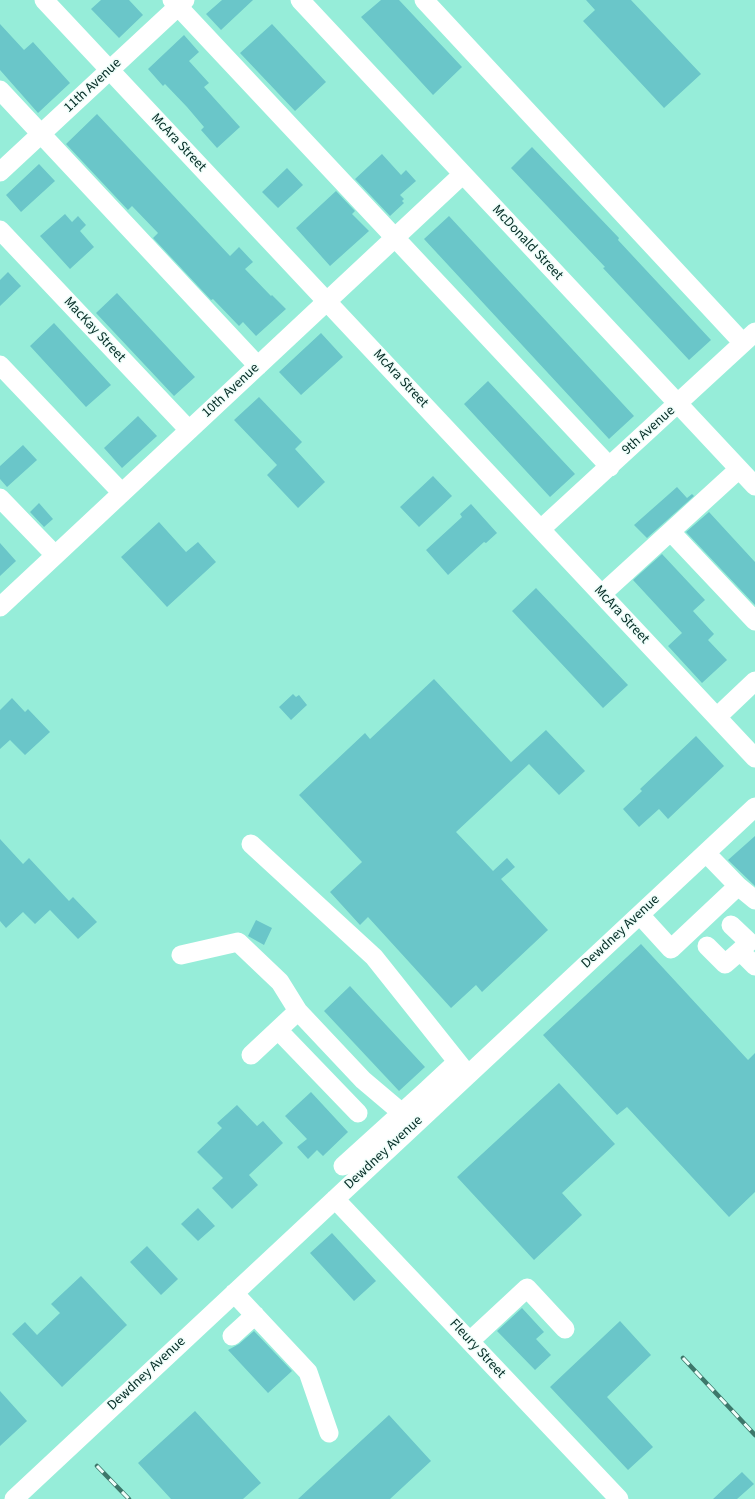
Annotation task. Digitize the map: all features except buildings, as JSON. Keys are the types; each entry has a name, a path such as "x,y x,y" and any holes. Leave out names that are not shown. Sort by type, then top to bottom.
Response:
{"street":[{"name":"McAra Street","path":"44,0 755,758"},
{"name":"McDonald Street","path":"300,0 755,486"},
{"path":"424,0 749,338"},
{"name":"11th Avenue","path":"0,172 110,70 179,2"},
{"path":"179,2 610,467"},
{"path":"0,90 258,366"},
{"name":"10th Avenue","path":"0,607 463,174"},
{"name":"MacKay Street","path":"0,230 189,430"},
{"name":"9th Avenue","path":"541,529 749,338"},
{"path":"0,365 122,493"},
{"path":"602,594 739,469"},
{"path":"0,498 55,556"},
{"path":"671,532 755,621"},
{"path":"717,717 755,682"},
{"name":"Dewdney Avenue","path":"14,1499 335,1199 408,1119 463,1068 640,915 755,807"},
{"path":"251,844 374,957 463,1068"},
{"path":"706,853 738,886 755,900"},
{"path":"640,915 671,949 738,886"},
{"path":"707,946 725,964 740,951 749,942 731,925"},
{"path":"181,955 238,942 280,982 298,1011 363,1080 408,1119 343,1166"},
{"path":"740,951 755,966"},
{"path":"251,1055 298,1011"},
{"path":"278,1030 358,1113"},
{"name":"Fleury Street","path":"335,1199 619,1499"},
{"path":"470,1341 527,1288 566,1330"},
{"path":"234,1293 308,1372 329,1432"},
{"path":"232,1336 255,1315"}],"railway":[{"path":"683,1358 755,1435"},
{"path":"97,1466 129,1499"}]}
